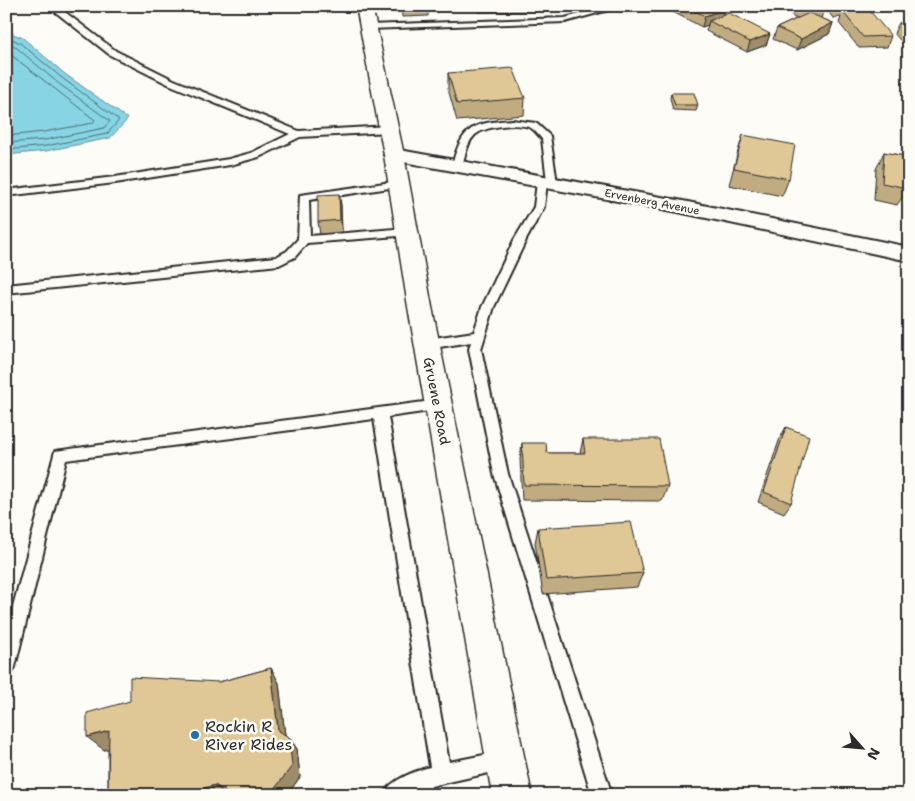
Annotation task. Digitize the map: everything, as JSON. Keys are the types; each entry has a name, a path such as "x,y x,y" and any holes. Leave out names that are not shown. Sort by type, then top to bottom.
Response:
{"street":[{"name":"Gruene Road","path":"366,17 394,155 426,344 512,795"},
{"name":"Ervenberg Avenue","path":"394,155 678,206 909,254"}],"lane":[{"path":"52,6 112,53 171,82 298,134"},
{"path":"366,17 565,20 619,6"},
{"path":"457,166 461,149 470,134 484,125 512,123 533,125 547,138 547,182 539,207 520,240 488,307 475,349 501,474 602,795"},
{"path":"6,193 115,180 230,162 255,155 298,134 389,129"},
{"path":"304,240 304,197 399,184"},
{"path":"6,289 279,262 291,254 304,240 407,232"},
{"path":"426,344 480,336"},
{"path":"6,667 60,455 438,406"},
{"path":"380,413 441,773"},
{"path":"393,795 421,787 441,773 506,761"}],"water":[{"path":"6,31 23,38 65,74 128,119 110,138 46,151 6,155"}],"building":[{"path":"685,6 718,6 724,9 705,16"},
{"path":"824,6 825,7 798,7"},
{"path":"870,11 891,36 863,37 843,12"},
{"path":"729,13 770,34 750,42 709,21"},
{"path":"809,13 833,23 801,39 777,28"},
{"path":"909,22 909,33 899,23"},
{"path":"513,68 525,98 457,104 448,73"},
{"path":"671,93 694,93 698,105 675,105"},
{"path":"743,135 795,145 789,179 734,168"},
{"path":"884,152 909,157 907,188 882,183"},
{"path":"339,194 340,220 318,222 318,195"},
{"path":"786,427 809,436 791,503 764,492"},
{"path":"583,439 659,439 668,486 524,485 522,443 546,443 547,453 585,453"},
{"path":"631,522 643,573 546,580 538,528"},
{"name":"Rockin R River Rides","path":"271,668 278,731 289,737 292,766 270,795 230,795 215,785 181,795 108,795 109,731 87,737 87,713 130,701 130,677 219,682"}],"place":[{"name":"Rockin R River Rides","path":"195,735"}]}
